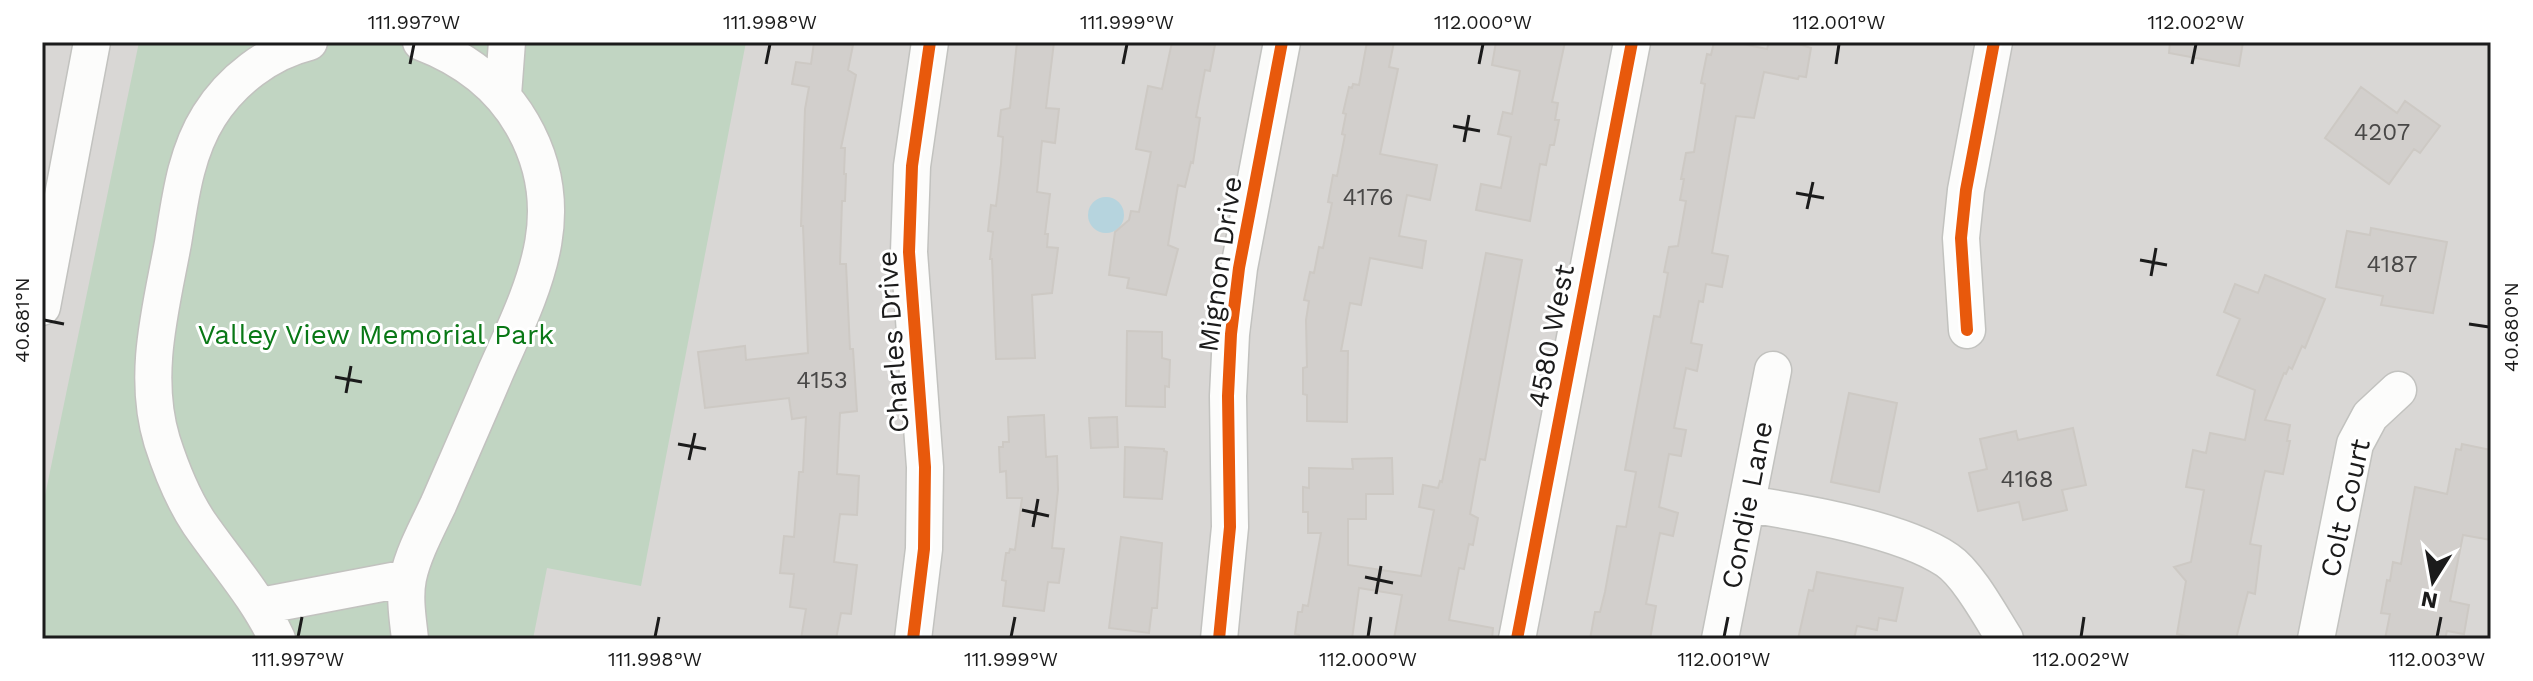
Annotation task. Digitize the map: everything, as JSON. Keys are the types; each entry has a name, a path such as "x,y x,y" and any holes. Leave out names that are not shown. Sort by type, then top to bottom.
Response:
{"street":[{"path":"42,307 92,42"},
{"path":"232,88 242,42"},
{"path":"309,42 262,62 232,88 207,119 186,169 157,332 153,393 163,441 197,521 271,630 408,578"},
{"path":"410,639 408,578 529,297 544,249 547,226 544,181 529,135 503,95 480,74 454,57 421,42"},
{"path":"503,95 507,42"},
{"name":"Charles Drive","path":"913,639 924,549 925,467 909,252 912,166 930,42"},
{"name":"Mignon Drive","path":"1219,639 1230,527 1228,396 1231,334 1239,268 1282,42"},
{"name":"4580 West","path":"1517,639 1632,42"},
{"path":"1967,330 1961,238 1966,190 1994,42"},
{"name":"Condie Lane","path":"1720,639 1773,370"},
{"name":"Colt Court","path":"2316,639 2355,444 2370,416 2398,390"},
{"path":"1747,504 1813,516 1923,547 1950,561 1979,597 2005,639"}],"shaded area":[{"path":"42,42 2491,42 2491,639 42,639"}],"green space":[{"name":"Valley View Memorial Park","path":"139,42 746,42 641,586 547,568 533,639 42,639 42,510"}],"water":[{"path":"1106,197 1118,203 1124,215 1118,227 1106,233 1094,227 1088,215 1094,203"}],"building":[{"path":"814,42 853,45 848,70 856,75 841,148 845,148 846,174 840,264 846,264 857,411 840,413 837,474 859,476 857,515 840,514 834,562 857,565 851,614 841,613 836,639 801,639 806,609 790,607 794,574 780,573 784,536 794,537 799,472 803,472 806,417 792,419 789,398 705,408 698,352 745,346 746,360 808,353 801,226 805,109 809,87 792,84 796,62 811,64"},
{"path":"1017,42 1054,42 1046,108 1059,109 1055,143 1042,141 1037,192 1050,194 1045,234 1048,234 1047,247 1058,248 1052,293 1032,295 1035,358 996,359 990,259 993,232 988,231 991,205 996,206 1001,164 1003,137 998,136 1001,110 1010,108"},
{"path":"1172,42 1215,45 1210,71 1205,70 1196,117 1200,118 1193,163 1185,187 1178,185 1168,245 1178,249 1166,295 1127,288 1129,278 1109,275 1115,232 1129,220 1131,211 1139,212 1151,152 1136,149 1148,86 1162,89"},
{"path":"1367,42 1394,42 1389,67 1398,69 1380,154 1437,165 1430,200 1407,195 1399,236 1426,241 1422,268 1370,258 1361,305 1350,303 1341,351 1348,351 1347,422 1307,421 1303,368 1307,367 1306,320 1309,301 1304,300 1319,247 1323,248 1332,203 1328,202 1333,175 1337,176 1345,135 1342,134 1346,114 1343,113 1349,87 1359,85"},
{"path":"1496,42 1565,42 1552,102 1558,103 1555,120 1559,120 1546,165 1540,164 1530,221 1476,210 1481,184 1501,188 1511,137 1498,134 1503,112 1512,114 1520,71 1492,65"},
{"path":"1714,42 1734,42 1767,49 1769,42 1793,42 1811,48 1806,77 1799,76 1798,79 1764,72 1754,118 1736,116 1712,253 1728,256 1722,287 1706,284 1703,302 1699,301 1691,343 1702,345 1697,371 1686,368 1674,428 1686,430 1681,456 1669,454 1659,507 1678,513 1673,536 1660,533 1646,604 1656,606 1650,639 1590,639 1595,612 1600,612 1605,592 1617,526 1626,527 1636,472 1625,470 1654,316 1660,317 1669,247 1678,246 1686,201 1680,200 1684,179 1681,179 1686,153 1694,152 1705,84 1701,83 1707,54 1711,55"},
{"path":"2170,42 2243,42 2239,66 2169,53"},
{"path":"2361,87 2397,113 2405,101 2440,126 2420,153 2414,149 2389,184 2325,138"},
{"path":"2371,228 2447,242 2433,313 2381,305 2383,296 2336,287 2347,231 2370,235"},
{"path":"1486,253 1522,260 1485,460 1480,459 1470,514 1478,518 1473,545 1469,544 1464,569 1459,568 1449,620 1493,628 1492,639 1394,639 1402,595 1359,588 1352,639 1298,639 1299,635 1295,634 1298,612 1302,612 1303,605 1308,606 1321,533 1308,533 1308,512 1303,512 1303,487 1309,488 1309,468 1353,469 1352,459 1392,458 1393,494 1366,494 1366,519 1348,519 1348,565 1421,576 1434,510 1419,507 1423,485 1438,488 1442,482"},
{"path":"2265,275 2325,299 2305,348 2302,346 2292,369 2289,367 2284,373 2265,420 2290,425 2287,441 2290,441 2283,474 2265,471 2262,483 2250,544 2261,546 2255,594 2248,592 2236,639 2200,639 2177,634 2186,581 2174,567 2191,562 2204,490 2186,487 2193,450 2206,453 2210,433 2245,440 2255,390 2217,375 2240,319 2224,312 2235,284 2258,293"},
{"path":"1127,331 1162,332 1162,358 1170,360 1165,407 1126,406"},
{"path":"1849,393 1897,403 1879,492 1831,482"},
{"path":"1044,415 1046,457 1057,456 1058,490 1052,548 1064,549 1059,583 1048,582 1044,611 1003,606 1006,581 1002,580 1006,553 1010,549 1015,550 1022,498 1007,498 1006,471 1000,472 999,447 1003,447 1003,442 1009,442 1008,417"},
{"path":"1117,417 1118,447 1091,448 1089,418"},
{"path":"2073,428 2086,485 2062,490 2067,510 2023,520 2019,502 1978,511 1969,473 1987,469 1980,439 2016,431 2018,440"},
{"path":"2462,444 2491,450 2491,540 2463,535 2450,601 2469,605 2464,634 2447,631 2445,639 2385,639 2390,614 2381,613 2387,580 2390,581 2393,562 2401,564 2415,487 2447,494 2456,449 2461,450"},
{"path":"1125,447 1164,449 1167,452 1162,499 1124,497"},
{"path":"1121,537 1162,543 1157,608 1152,608 1149,633 1109,628"},
{"path":"1817,572 1903,588 1896,621 1879,618 1877,630 1857,626 1854,639 1798,639 1809,590 1813,591"}],"cycle path":[{"path":"913,639 924,549 925,467 909,252 912,166 930,42"},
{"path":"1219,639 1230,527 1228,396 1231,334 1239,268 1282,42"},
{"path":"1517,639 1632,42"},
{"path":"1967,330 1961,238 1966,190 1994,42"}]}
